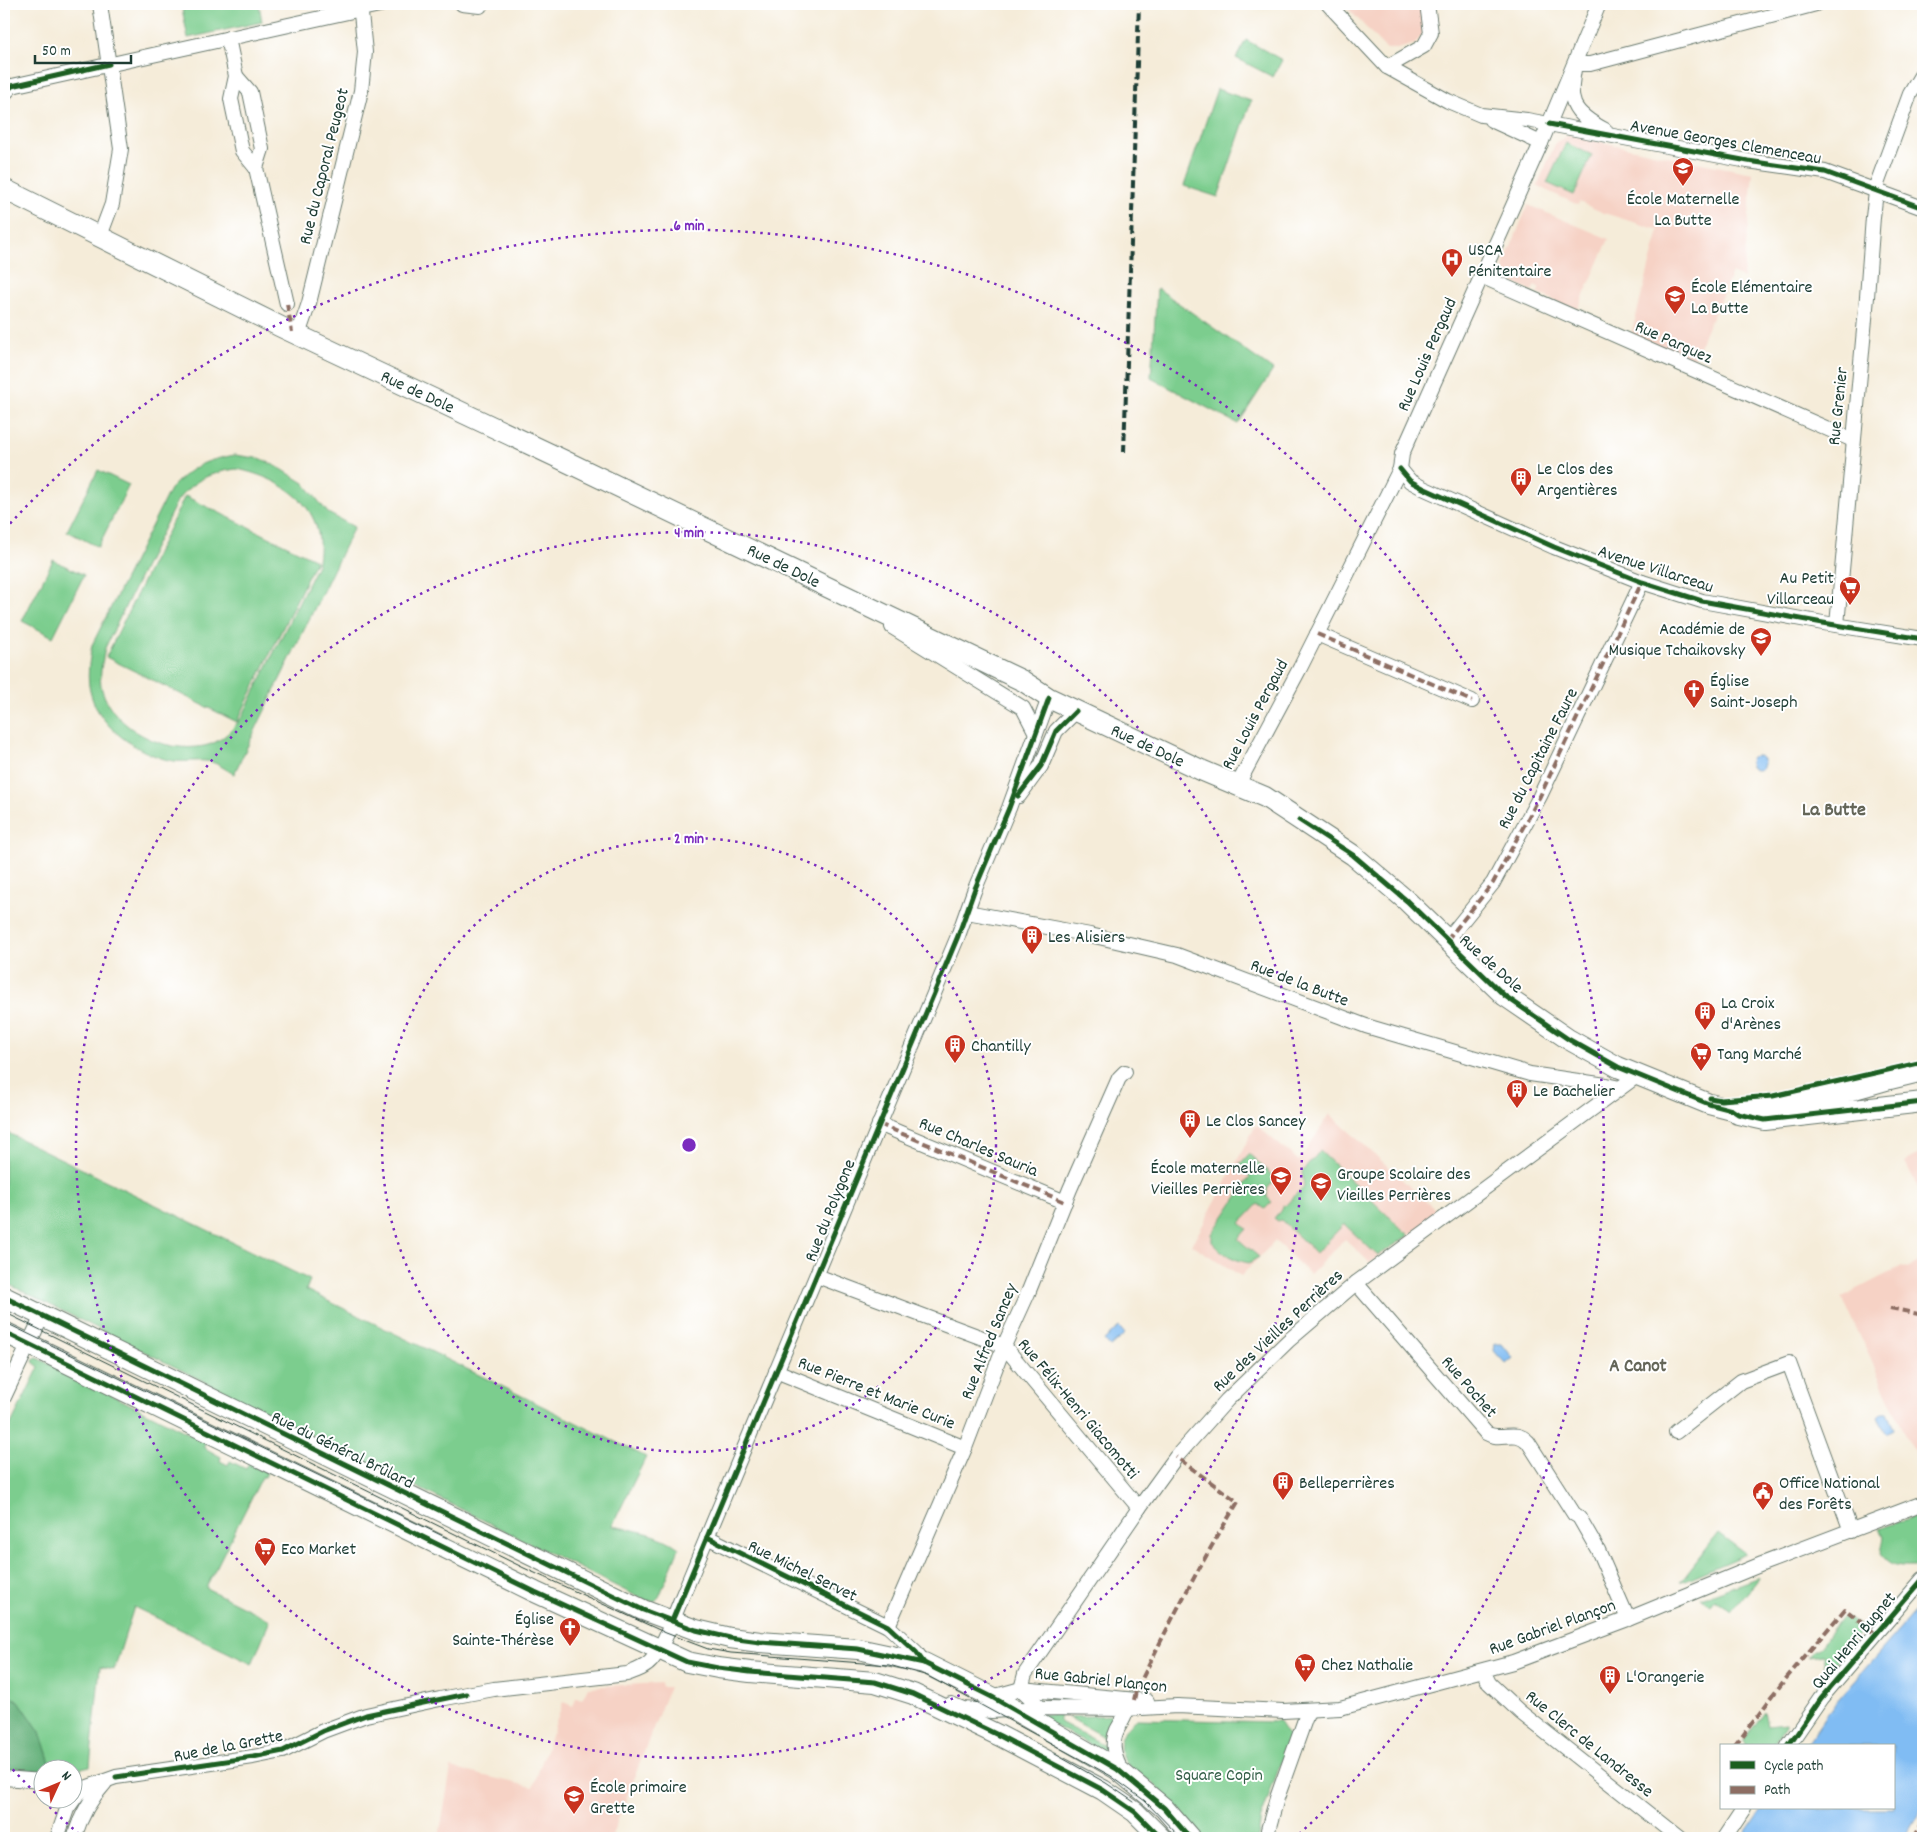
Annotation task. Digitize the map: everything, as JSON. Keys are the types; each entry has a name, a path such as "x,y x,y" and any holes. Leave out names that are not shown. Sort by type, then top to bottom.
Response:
{"main road":[{"name":"Rue de Dole","path":"4,189 298,335 1023,681 1049,698 1201,770 1259,794 1353,855 1407,901 1499,990 1525,1010 1568,1039 1618,1067 1709,1104 1732,1110 1848,1091 1890,1078 1923,1072"},
{"name":"Rue de Dole","path":"1688,1095 1721,1100 1773,1096 1923,1062"},
{"path":"1732,1110 1738,1114 1765,1120 1923,1102"},
{"name":"Rue du Général Brûlard","path":"4,1297 643,1610 672,1621 730,1638 858,1649 924,1663 992,1697 1104,1760 1164,1808 1190,1838"},
{"path":"4,1332 535,1592 687,1662 718,1668 874,1682 895,1687 1000,1736 1103,1790 1135,1812 1161,1838"}],"street":[{"path":"100,4 121,149 112,204 100,236"},
{"path":"4,94 12,86 228,38 360,6 384,4"},
{"path":"462,4 480,6"},
{"name":"Avenue Georges Clemenceau","path":"1328,4 1387,67 1448,101 1481,115 1549,124 1731,158 1824,172 1923,208"},
{"path":"1387,67 1424,46 1430,33 1427,4"},
{"name":"Rue Louis Pergaud","path":"1237,786 1317,634 1400,469 1402,454 1541,143 1599,4"},
{"path":"1614,135 1580,115 1570,90 1575,64 1590,64 1816,4"},
{"name":"Rue du Caporal Peugeot","path":"298,335 309,303 362,91 365,52 360,6"},
{"path":"228,38 236,76 231,99 232,108 242,151 256,168 287,304"},
{"name":"Rue Grenier","path":"1836,625 1876,190 1910,94 1923,72"},
{"path":"236,76 250,92 262,149 256,168"},
{"path":"1481,115 1541,143"},
{"name":"Rue Parguez","path":"1481,276 1853,440"},
{"name":"Avenue Villarceau","path":"1400,469 1410,481 1423,488 1545,543 1642,582 1702,601 1923,639"},
{"name":"Rue du Capitaine Faure","path":"1447,940 1493,883 1540,796 1642,582"},
{"name":"Rue de Dole","path":"835,590 1023,708 1036,733"},
{"path":"1317,634 1472,701"},
{"name":"Rue du Polygone","path":"672,1621 967,912 1009,808 1049,698"},
{"name":"Rue du Polygone","path":"1009,808 1041,766 1056,731 1076,711"},
{"name":"Rue de la Butte","path":"967,912 1090,935 1177,955 1303,1004 1366,1026 1530,1074 1606,1084 1620,1088"},
{"name":"Rue Alfred Sancey","path":"888,1626 965,1448 1004,1346 1028,1293 1064,1202 1119,1078 1125,1072"},
{"name":"Rue des Vieilles Perrières","path":"1022,1689 1025,1674 1139,1508 1176,1457 1227,1400 1288,1341 1356,1283 1638,1075"},
{"name":"Rue Charles Sauria","path":"879,1124 1064,1202"},
{"name":"Rue Félix-Henri Giacomotti","path":"817,1276 1004,1346 1139,1508"},
{"name":"Rue Pochet","path":"1356,1283 1486,1433 1491,1436 1519,1435 1524,1437 1574,1514 1579,1517 1598,1550 1628,1619"},
{"path":"4,1397 42,1316"},
{"path":"1676,1432 1741,1381 1789,1363 1851,1531"},
{"name":"Rue Pierre et Marie Curie","path":"776,1371 965,1448"},
{"name":"Rue Gabriel Plançon","path":"992,1697 1022,1689 1177,1706 1308,1711 1340,1708 1513,1662 1923,1503"},
{"name":"Rue Michel Servet","path":"707,1537 888,1626 916,1652 924,1663"},
{"name":"Quai Henri Bugnet","path":"1789,1744 1821,1698 1923,1579"},
{"name":"Rue de la Grette","path":"102,1782 116,1777 282,1751 323,1731 366,1715 440,1699 494,1689 627,1674 649,1664 659,1650 672,1621"},
{"name":"Rue Clerc de Landresse","path":"1483,1671 1489,1683 1520,1712 1679,1838"},
{"path":"895,1687 912,1690 963,1709 1016,1710 1040,1708"},
{"name":"Rue Gabriel Plançon","path":"1022,1689 1029,1699 1040,1708 1125,1709 1177,1706"},
{"path":"1112,1698 1122,1704 1125,1709 1125,1716 1116,1732 1113,1745 1115,1760 1122,1773"},
{"path":"1271,1838 1268,1830 1277,1798 1308,1711"},
{"path":"4,1778 32,1780"},
{"path":"82,1782 102,1782"},
{"path":"57,1838 65,1814 78,1795 85,1788 102,1782"},
{"path":"78,1836 86,1808 102,1782"},
{"path":"63,1810 65,1814"},
{"path":"1724,1838 1743,1810"}],"shaded area":[{"path":"1344,4 1421,4 1425,31 1415,44 1397,49 1386,49"},
{"path":"1570,135 1685,160 1685,163 1690,164 1691,161 1753,173 1743,278 1732,273 1692,362 1631,335 1659,230 1604,213 1579,202 1578,205 1537,186 1556,142"},
{"path":"1528,205 1609,239 1577,311 1538,293 1540,288 1535,285 1532,291 1508,280 1503,266"},
{"name":"Groupe Scolaire des Vieilles Perrières","path":"1330,1114 1440,1214 1370,1263 1345,1239 1310,1274 1275,1241 1241,1276 1192,1245 1256,1125 1299,1161"},
{"path":"1923,1152 1923,1197 1905,1162"},
{"path":"1923,1260 1923,1478 1917,1465 1919,1464 1842,1297 1902,1266 1907,1268"},
{"path":"661,1683 662,1687 669,1687 611,1838 439,1837 451,1768 533,1787 563,1702 573,1706 576,1697 582,1699 588,1687"}],"green space":[{"path":"181,4 259,4 262,22 188,38"},
{"path":"1246,40 1282,60 1273,77 1236,58"},
{"path":"1217,89 1251,101 1218,197 1184,186"},
{"path":"1566,143 1592,155 1574,195 1547,183"},
{"path":"1157,288 1273,370 1238,424 1151,378"},
{"path":"235,455 262,459 283,470 304,483 328,513 354,527 234,774 209,761 168,760 144,751 132,744 111,728 102,718 89,689 88,676 92,645 170,489 192,470 206,462","holes":["237,469 272,480 287,489 300,500 310,513 317,528 319,545 317,565 242,717 235,726 221,739 204,746 173,746 158,742 143,736 129,727 108,704 100,680 105,648 177,501 183,494 196,482 219,472"]},
{"path":"98,470 129,485 98,547 67,531"},
{"path":"185,496 316,560 237,722 106,657"},
{"path":"53,560 84,575 53,637 22,621"},
{"path":"4,1131 310,1280 306,1290 646,1457 612,1526 656,1536 679,1548 659,1597 655,1601 646,1601 4,1282"},
{"path":"1320,1151 1409,1235 1378,1256 1344,1224 1316,1253 1281,1220 1278,1221 1274,1218 1283,1208 1283,1205 1285,1206 1304,1186 1302,1172"},
{"path":"1249,1154 1276,1179 1267,1189 1267,1197 1272,1202 1265,1209 1258,1204 1240,1223 1247,1229 1238,1239 1259,1257 1249,1263 1233,1258 1220,1250 1212,1242 1212,1234 1250,1177 1240,1164"},
{"path":"37,1358 206,1442 203,1447 221,1457 220,1461 228,1465 230,1461 246,1469 249,1463 267,1472 265,1477 262,1477 206,1588 270,1620 252,1664 134,1607 114,1670 100,1667 90,1766 82,1768 82,1760 49,1760 40,1732 19,1701 4,1693 4,1438 39,1367 33,1362"},
{"path":"1923,1513 1923,1559 1917,1566 1893,1564 1881,1553 1884,1537 1879,1529"},
{"path":"1718,1533 1746,1554 1680,1582"},
{"path":"1759,1577 1731,1612 1714,1600 1710,1605 1701,1598"},
{"path":"1847,1617 1862,1629 1826,1673 1823,1655 1807,1657 1813,1650 1817,1650 1842,1618"},
{"path":"4,1693 19,1701 40,1732 49,1760 32,1760 32,1772 4,1769"},
{"path":"1765,1711 1768,1726 1785,1724 1773,1744 1745,1744 1744,1740"},
{"path":"1042,1714 1059,1714 1060,1722 1106,1746 1106,1753 1042,1719"},
{"path":"1113,1715 1116,1719 1107,1739 1068,1717"},
{"name":"Square Copin","path":"1137,1719 1279,1722 1289,1737 1288,1743 1261,1818 1258,1838 1203,1838 1185,1815 1164,1794 1150,1781 1128,1766 1121,1754 1122,1736 1128,1726"}],"water":[{"path":"1754,756 1760,756 1764,763 1760,770 1754,770 1750,766 1750,760"},
{"path":"1119,1327 1125,1334 1110,1347 1104,1340"},
{"path":"1495,1344 1502,1344 1513,1358 1506,1364 1494,1351"},
{"path":"1882,1413 1887,1413 1894,1429 1886,1433 1878,1417"},
{"path":"1923,1603 1923,1804 1903,1838 1742,1838 1762,1810 1894,1810 1894,1744 1807,1744 1834,1704"}],"tram line":[{"path":"4,1312 524,1568 666,1633 708,1649 731,1653 889,1665 928,1676 1111,1776 1145,1801 1181,1838"},
{"path":"4,1322 447,1538"},
{"path":"1055,1754 1106,1783 1134,1802"}],"railway":[{"path":"1124,452 1139,4"}],"marked path":[{"path":"287,304 292,332"},
{"path":"1447,940 1493,883 1540,796 1642,582"},
{"path":"1317,634 1472,701"},
{"path":"879,1124 1065,1202"},
{"path":"1890,1308 1923,1315"},
{"path":"1134,1700 1136,1691 1185,1595 1238,1502 1176,1457"},
{"path":"1736,1744 1783,1682 1845,1609 1875,1634"},
{"path":"1914,1838 1923,1822"}],"cycle path":[{"path":"4,94 12,86 109,64"},
{"path":"1549,124 1748,161 1825,172 1923,208"},
{"path":"1400,469 1410,481 1423,488 1554,547 1642,582 1702,601 1923,639"},
{"path":"672,1621 958,936 974,891 1009,808 1049,698"},
{"path":"1018,796 1041,766 1056,731 1076,711"},
{"path":"1299,820 1353,855 1407,901 1505,996 1568,1039 1618,1067 1709,1104 1732,1110 1738,1114 1765,1120 1923,1102"},
{"path":"1710,1098 1721,1100 1773,1096 1923,1062"},
{"path":"4,1297 643,1610 696,1630 730,1638 858,1649 924,1663 992,1697 1117,1769 1164,1808 1190,1838"},
{"path":"4,1332 535,1592 687,1662 750,1672 875,1682 913,1694 1000,1736 1103,1790 1135,1812 1161,1838"},
{"path":"707,1537 888,1626 916,1652 924,1663"},
{"path":"1789,1744 1821,1698 1923,1579"},
{"path":"116,1777 283,1751 323,1731 366,1715 466,1694"}],"place":[{"name":"École Maternelle La Butte","path":"1683,187"},
{"name":"USCA Pénitentaire","path":"1452,278"},
{"name":"École Elémentaire La Butte","path":"1675,315"},
{"name":"Le Clos des Argentières","path":"1521,497"},
{"name":"Au Petit Villarceau","path":"1850,606"},
{"name":"Académie de Musique Tchaikovsky","path":"1761,657"},
{"name":"Église Saint-Joseph","path":"1694,709"},
{"name":"Les Alisiers","path":"1032,955"},
{"name":"La Croix d'Arènes","path":"1705,1031"},
{"name":"Chantilly","path":"955,1064"},
{"name":"Tang Marché","path":"1701,1072"},
{"name":"Le Bachelier","path":"1517,1109"},
{"name":"Le Clos Sancey","path":"1190,1139"},
{"name":"École maternelle Vieilles Perrières","path":"1281,1196"},
{"name":"Groupe Scolaire des Vieilles Perrières","path":"1321,1202"},
{"name":"Belleperrières","path":"1283,1501"},
{"name":"Office National des Forêts","path":"1763,1511"},
{"name":"Eco Market","path":"265,1567"},
{"name":"Église Sainte-Thérèse","path":"570,1647"},
{"name":"Chez Nathalie","path":"1305,1683"},
{"name":"L'Orangerie","path":"1610,1695"},
{"name":"École primaire Grette","path":"574,1815"}],"district":[{"name":"La Butte","path":"1834,808"},
{"name":"A Canot","path":"1638,1364"}]}
